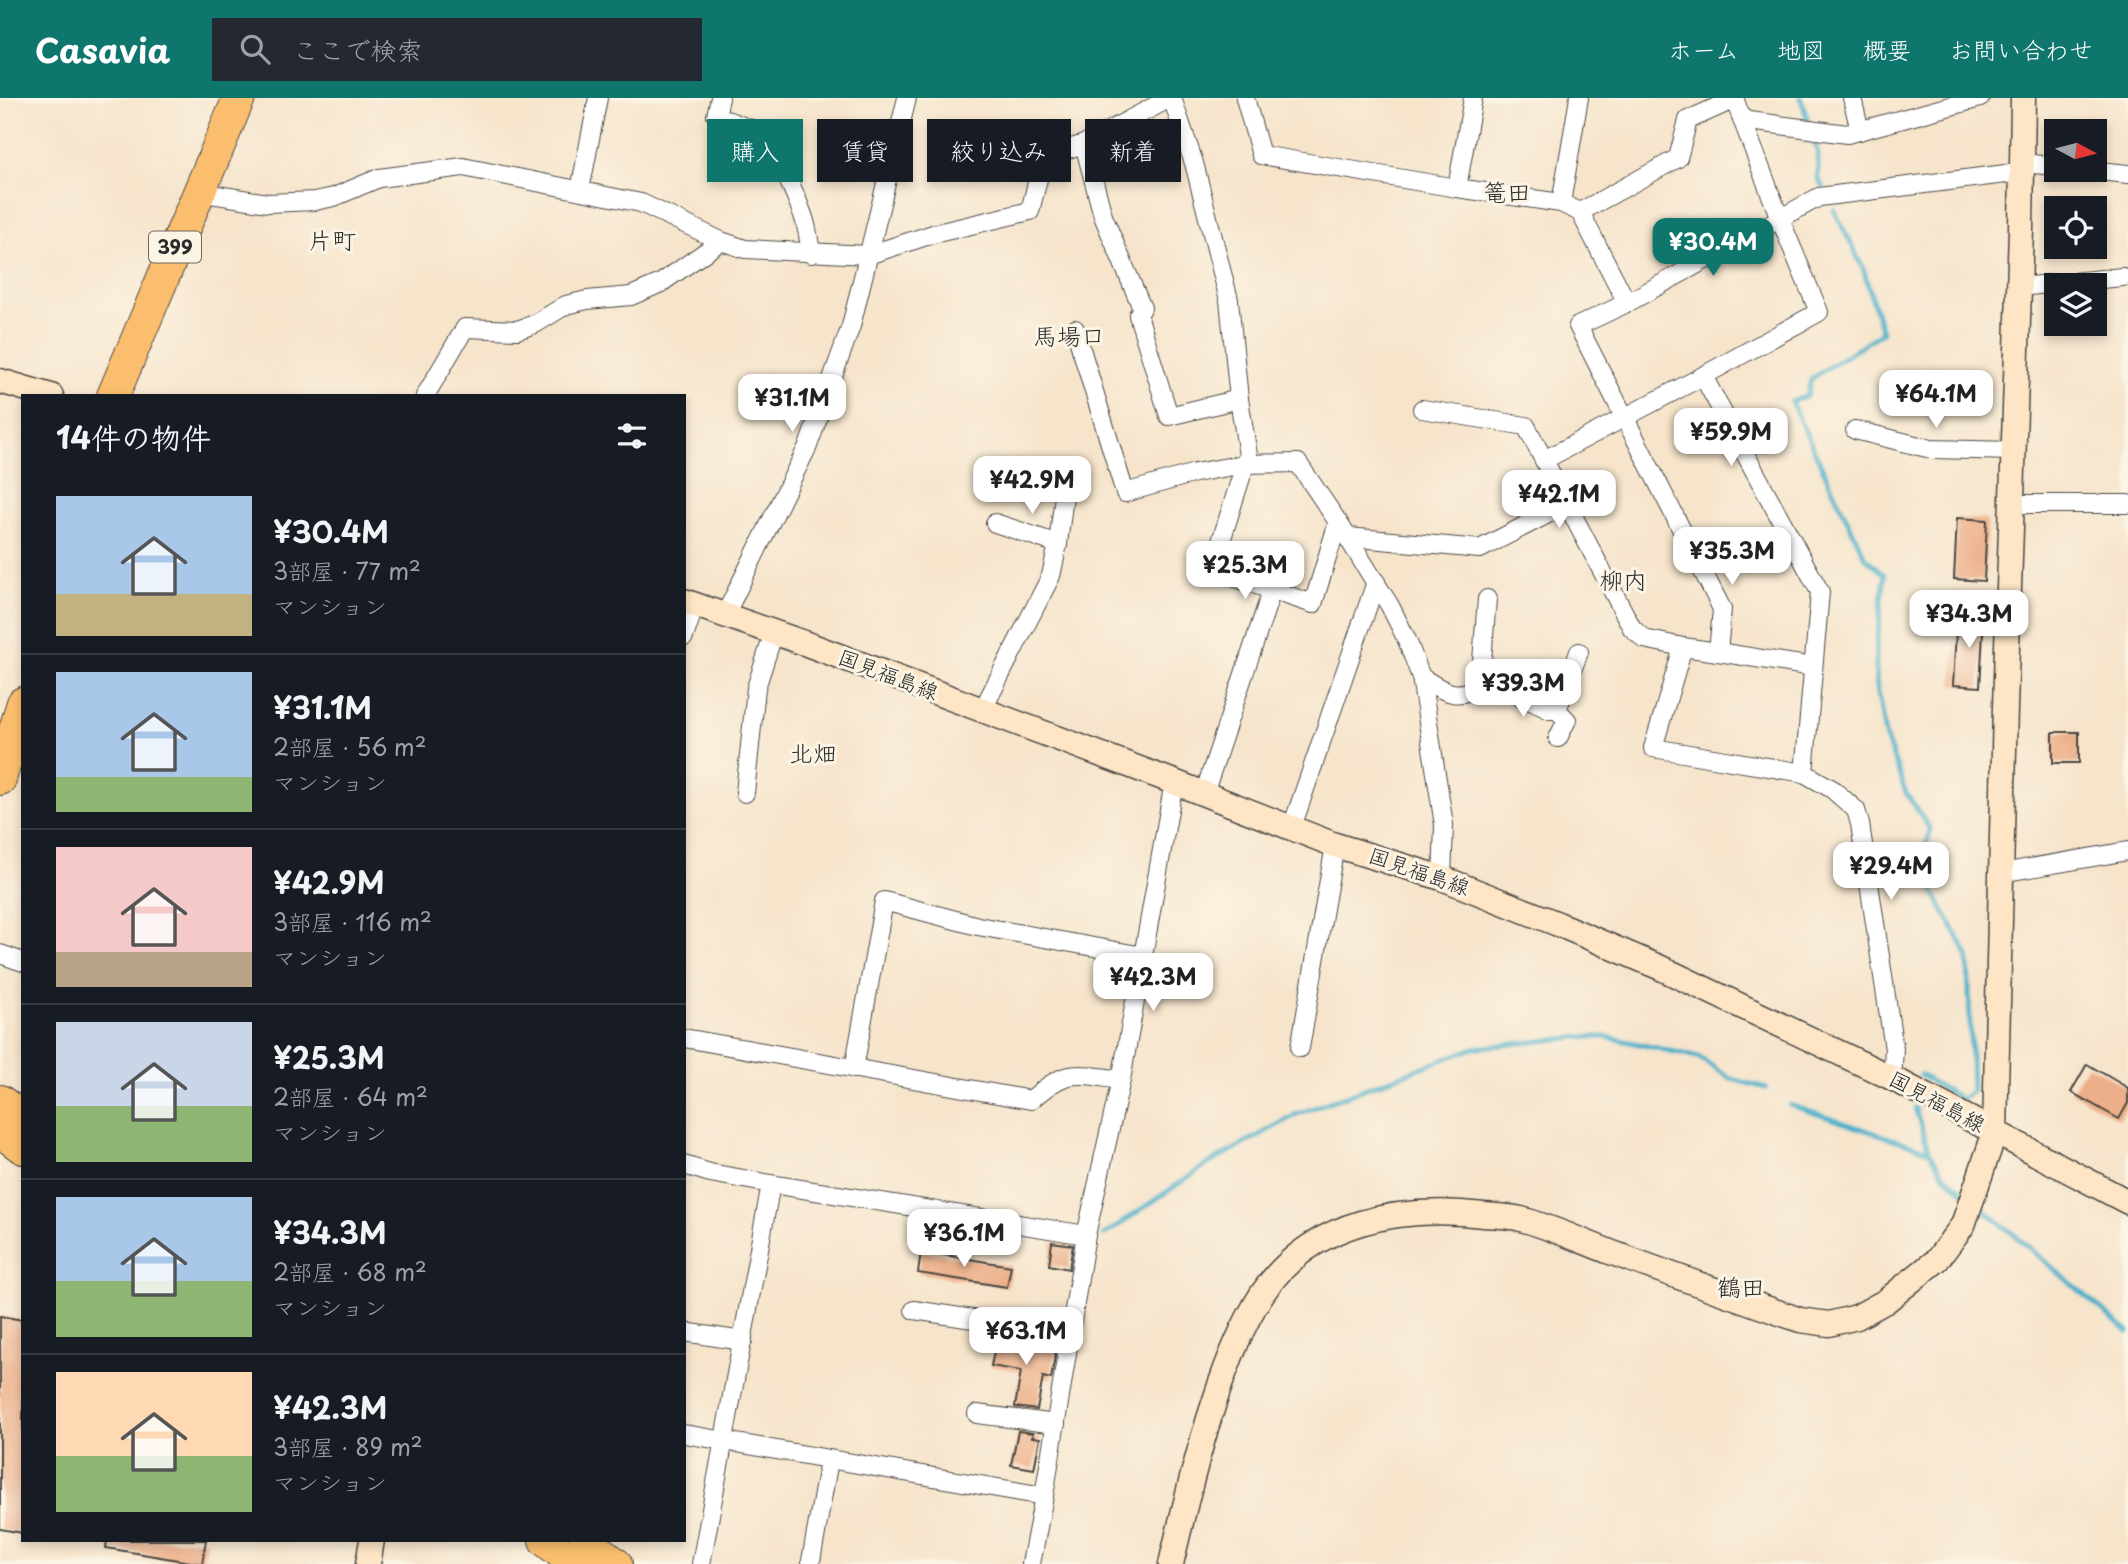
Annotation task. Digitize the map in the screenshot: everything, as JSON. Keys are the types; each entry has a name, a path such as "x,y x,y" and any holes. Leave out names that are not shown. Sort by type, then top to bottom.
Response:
{"highway":[{"name":"399","path":"114,394 239,98"},
{"path":"0,779 16,716"},
{"path":"0,1101 21,1117"},
{"path":"0,1131 21,1147"},
{"path":"548,1542 575,1564"},
{"path":"588,1542 616,1564"}],"street":[{"path":"580,190 598,98"},
{"path":"720,98 716,116 772,137 777,158 801,209 811,254"},
{"path":"725,615 808,446 851,326 906,98"},
{"path":"198,192 268,203 315,201 334,197 379,178 463,167 642,203 720,241 745,249 868,255 933,234 1030,211 1038,179 1049,155 1084,144 1171,98 1194,163 1229,300 1239,399 1248,455 1212,570 1312,604 1338,522"},
{"path":"1245,98 1261,155 1562,203 1580,212 1627,303"},
{"path":"1457,188 1473,98"},
{"path":"1562,203 1579,98"},
{"path":"1852,98 1860,131"},
{"path":"1742,120 1847,134 1980,98"},
{"path":"1171,1564 1192,1475 1240,1333 1263,1293 1280,1271 1330,1234 1368,1220 1423,1211 1520,1219 1800,1320 1829,1324 1857,1317 1886,1301 1937,1260 1962,1225 1995,1132 2023,98"},
{"path":"1544,460 1819,313 1734,99 1688,120 1678,158 1580,212"},
{"path":"1084,144 1103,216 1142,308 1138,315 1170,416 1239,399"},
{"path":"1718,652 1722,609 1578,326 1627,303 1819,197 2022,167 2044,166"},
{"path":"2107,172 2128,174"},
{"path":"426,394 465,328 517,330 535,324 566,305 631,296 661,283 720,241"},
{"path":"2019,287 2123,277"},
{"path":"1075,329 1125,493 1195,473 1244,464 1298,463 1338,522 1376,582 1407,640 1421,677 1444,825 1441,878"},
{"path":"1703,376 1819,592 1804,773"},
{"path":"0,381 44,394"},
{"path":"1422,409 1527,426 1632,628 1644,639 1813,667"},
{"path":"1855,430 1931,449 2014,451"},
{"path":"982,711 1051,576 1066,480"},
{"path":"1348,537 1480,550 1567,504"},
{"path":"2012,504 2128,504"},
{"path":"995,523 1058,544"},
{"path":"1292,827 1376,582"},
{"path":"1204,794 1272,590"},
{"path":"1480,685 1487,599"},
{"path":"686,626 690,603"},
{"name":"国見福島線","path":"690,603 1174,782 1335,845 1441,878 1558,924 1661,968 1892,1077 2128,1202"},
{"path":"745,793 756,688 774,632"},
{"path":"1683,647 1653,748 1804,773 1832,789 1856,810 1894,1049 1892,1077"},
{"path":"1557,710 1579,652"},
{"path":"1421,677 1447,693 1468,694 1480,685 1510,691 1550,710 1557,710 1567,720 1558,738"},
{"path":"1031,1564 1086,1235 1121,1080 1174,782"},
{"path":"1300,1048 1335,845"},
{"path":"2001,873 2128,851"},
{"path":"854,1069 884,901 978,926 1143,956"},
{"path":"0,954 21,957"},
{"path":"686,1038 1031,1100 1050,1084 1073,1074 1121,1080"},
{"path":"686,1166 710,1173 771,1184 1086,1235"},
{"path":"701,1564 727,1440 771,1184"},
{"path":"914,1310 1070,1334"},
{"path":"686,1332 743,1341"},
{"path":"977,1414 1056,1424"},
{"path":"686,1434 1044,1496"},
{"path":"811,1561 829,1460"},
{"path":"368,1564 372,1542"}],"building":[{"path":"1957,518 1987,520 1984,581 1954,579"},
{"path":"1957,613 1984,614 1980,687 1953,685"},
{"path":"2053,732 2079,732 2079,763 2053,763"},
{"path":"2087,1064 2128,1088 2128,1103 2119,1119 2071,1092"},
{"path":"1052,1242 1073,1245 1069,1269 1049,1265"},
{"path":"921,1251 1011,1266 1007,1287 918,1273"},
{"path":"0,1316 21,1320 21,1533 0,1529"},
{"path":"997,1337 1029,1343 1030,1339 1057,1344 1051,1379 1043,1377 1037,1410 1015,1407 1021,1371 991,1366"},
{"path":"1018,1431 1033,1433 1032,1437 1040,1438 1034,1469 1011,1465"},
{"path":"107,1542 206,1542 202,1564 106,1548"}],"waterway":[{"path":"1801,98 1809,125"},
{"path":"1812,134 1818,154 1818,178 1823,187"},
{"path":"1834,210 1863,268 1882,332 1811,379 1807,396 1791,402 1865,557 1885,575 1876,649 1876,681 1885,735 1906,793 1930,829 1919,865 1968,956 1972,1092 1961,1099 1920,1075"},
{"path":"1104,1235 1206,1165 1297,1114 1474,1048 1579,1037 1607,1037 1698,1057 1731,1079 1766,1088"},
{"path":"1790,1105 1929,1151"},
{"path":"1915,1108 1929,1151 1944,1175 1966,1194"},
{"path":"1979,1205 2128,1332"}],"district":[{"name":"篭田","path":"1507,193"},
{"name":"片町","path":"332,241"},
{"name":"馬場口","path":"1069,337"},
{"name":"柳内","path":"1623,581"},
{"name":"北畑","path":"813,754"},
{"name":"鶴田","path":"1741,1288"}]}
